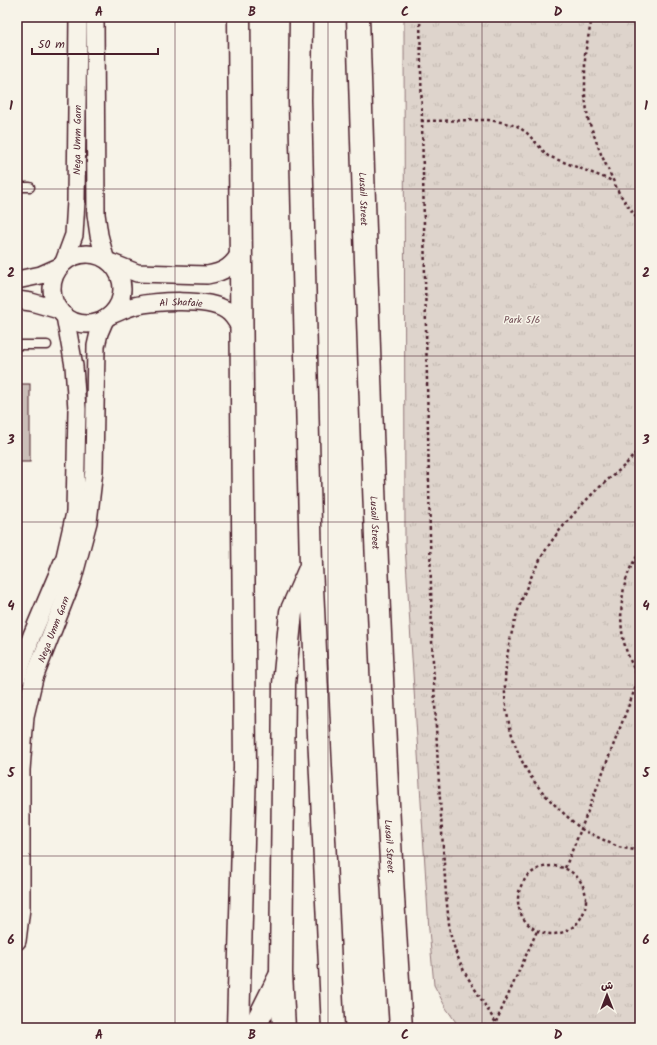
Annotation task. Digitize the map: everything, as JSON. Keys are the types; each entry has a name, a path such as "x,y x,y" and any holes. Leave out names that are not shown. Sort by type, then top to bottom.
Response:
{"highway":[{"path":"238,1028 244,767 240,17"},
{"path":"301,17 300,100 311,566 333,1028"},
{"name":"Lusail Street","path":"358,17 370,378 390,858 401,1028"},
{"path":"284,1028 281,973 284,684 291,612 311,566"},
{"path":"254,1028 281,973"}],"street":[{"name":"Nega Umm Garn","path":"61,264 74,234 76,201 78,17"},
{"name":"Nega Umm Garn","path":"95,17 96,214 100,235 108,261"},
{"path":"17,280 41,275 73,256 84,253 95,254 137,273 207,275 226,269 238,257 242,250"},
{"path":"61,264 54,275 52,284 54,302 62,313 74,322 84,324 95,323 108,317 117,307 121,299 122,289 118,271 108,261"},
{"path":"17,300 31,302 62,313"},
{"name":"Al Shafaie","path":"108,317 133,306 155,303 208,304 225,309 231,314 241,329"},
{"name":"Nega Umm Garn","path":"17,677 32,635 65,557 75,513 77,410 74,366 62,313"},
{"name":"Nega Umm Garn","path":"17,941 21,908 21,770 25,716 34,678 73,578 88,522 94,470 96,346 99,333 108,317"}],"lane":[{"path":"17,187 30,187"},
{"path":"17,345 48,345"}],"path":[{"path":"420,17 432,640 446,895 450,933 456,953 465,973 496,1023"},
{"path":"592,17 585,54 585,96 588,119 601,154 619,193 640,223"},
{"path":"421,121 488,120 517,126 548,156 614,182"},
{"path":"640,448 626,464 601,485 580,507 559,531 542,557 527,586 512,630 507,660 505,693 508,720 516,746 526,769 546,796 581,829 618,847 640,851"},
{"path":"565,868 640,678 630,660 623,641 622,621 623,599 628,574 640,552"},
{"path":"553,866 565,868 574,874 581,882 585,892 586,903 583,914 578,923 569,930 553,934 537,931 528,924 521,915 517,903 518,891 523,881 531,872 542,867 553,866"},
{"path":"493,1028 537,931"},
{"path":"627,1028 640,1024"}],"green space":[{"name":"Park 5/6","path":"404,17 640,17 640,1028 460,1028 446,1008 434,985 429,930 405,545"}],"building":[{"path":"17,384 30,384 30,462 17,462"}]}
